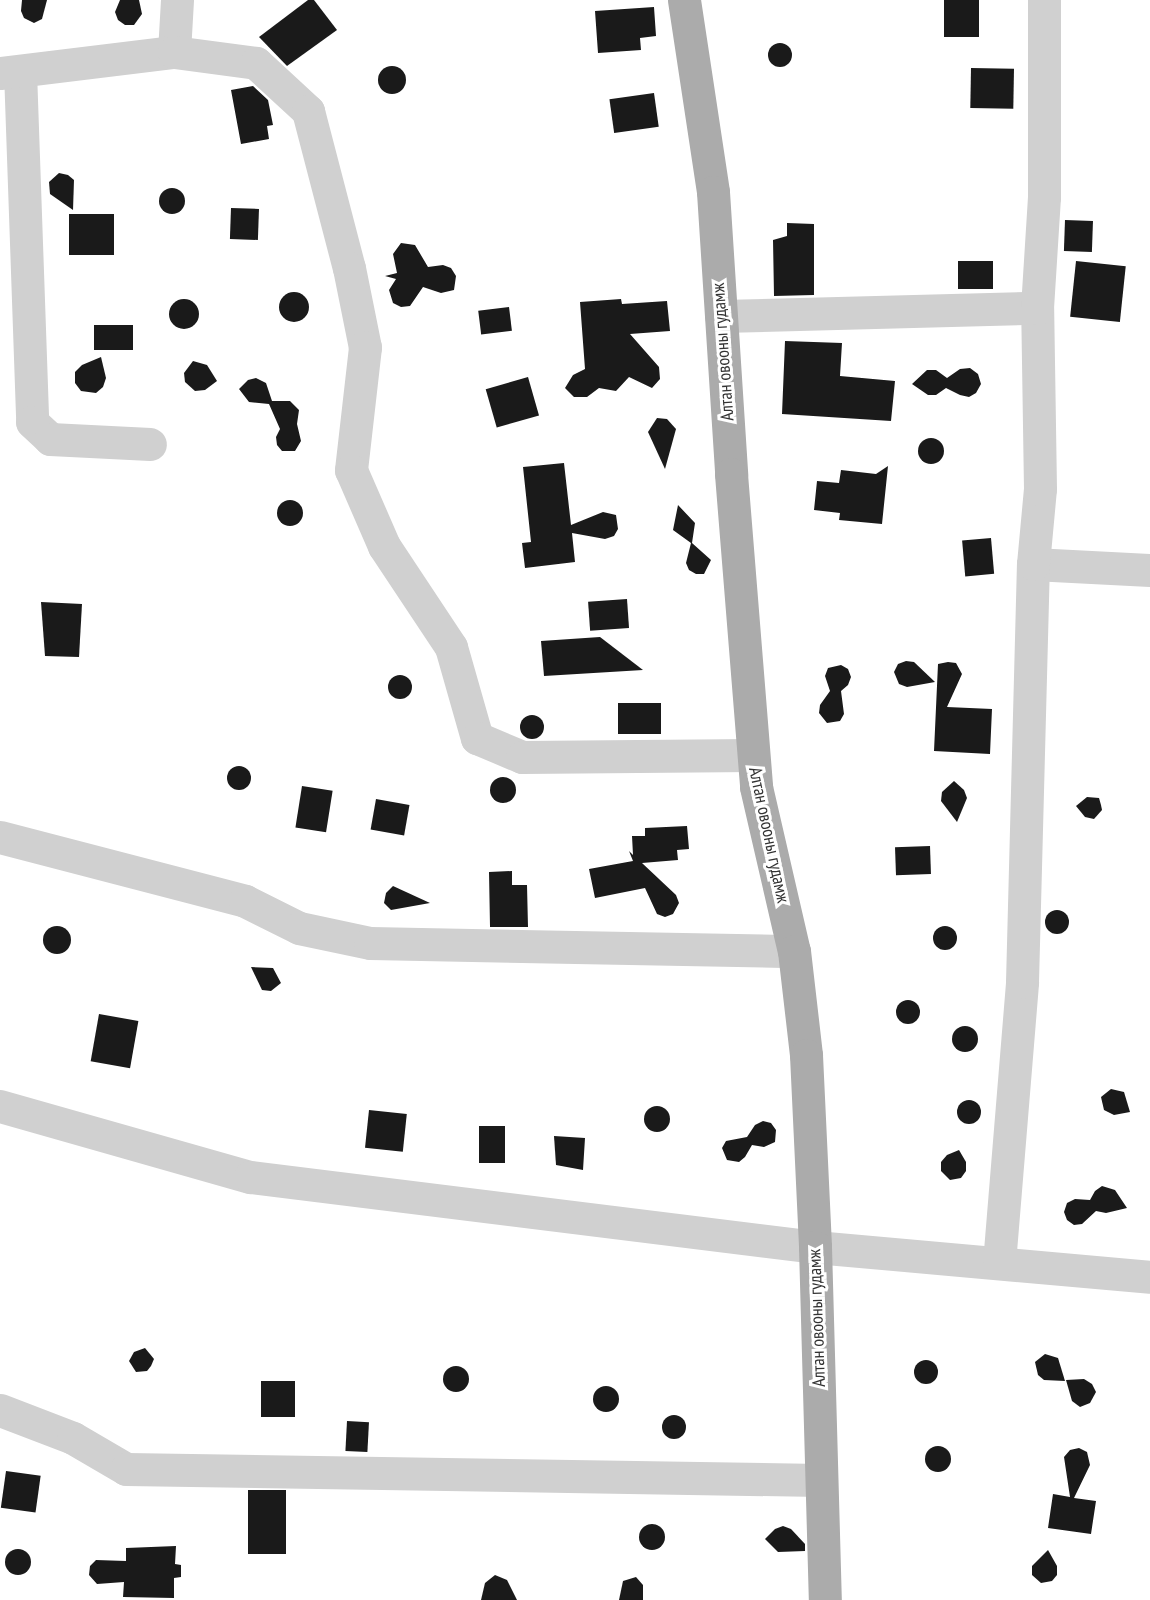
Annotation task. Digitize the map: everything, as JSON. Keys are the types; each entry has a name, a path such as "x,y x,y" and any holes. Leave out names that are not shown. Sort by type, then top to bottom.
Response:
{"main road":[{"name":"Алтан овооны гудамж","path":"684,0 713,192 756,787 794,951 806,1055 815,1247 825,1600"}],"street":[{"path":"174,52 177,0"},
{"path":"999,1263 1022,982 1033,564 1040,489 1037,308 1044,197 1044,0"},
{"path":"150,444 50,439 32,422 10,72 174,52 256,63 308,111 349,268 365,347 351,470 384,546 451,647 477,738 522,757 753,755"},
{"path":"721,316 1037,308"},
{"path":"1033,564 1150,570"},
{"path":"0,837 244,901 299,928 370,943 794,951"},
{"path":"0,1106 250,1177 815,1247 1150,1277"},
{"path":"0,1410 73,1438 126,1468 821,1480"}],"building":[{"path":"22,0 47,0 42,19 34,23 24,18 21,11"},
{"path":"120,0 139,0 142,14 134,25 125,25 118,20 115,12"},
{"path":"308,0 314,0 337,30 287,66 259,37"},
{"path":"944,0 979,0 979,37 944,37"},
{"path":"654,7 656,36 640,38 641,50 598,53 595,11"},
{"path":"780,43 788,47 792,55 788,63 780,67 772,63 768,55 772,47"},
{"path":"392,66 402,70 406,80 402,90 392,94 382,90 378,80 382,70"},
{"path":"971,68 1014,69 1013,109 970,108"},
{"path":"253,86 268,100 273,125 267,126 269,139 241,144 231,90"},
{"path":"654,93 659,127 614,133 609,99"},
{"path":"59,173 68,175 74,180 73,210 50,194 49,182"},
{"path":"172,188 181,192 185,201 181,210 172,214 163,210 159,201 163,192"},
{"path":"231,208 259,209 258,240 230,239"},
{"path":"69,214 114,214 114,255 69,255"},
{"path":"1065,220 1093,221 1092,252 1064,251"},
{"path":"787,223 814,224 814,295 774,296 773,240 787,236"},
{"path":"401,243 415,245 428,267 443,265 451,268 456,276 454,290 441,293 423,287 410,306 401,307 393,303 389,290 396,279 385,276 397,273 393,254"},
{"path":"958,261 993,261 993,289 958,289"},
{"path":"1076,261 1126,266 1120,322 1070,317"},
{"path":"294,292 300,293 308,301 308,313 300,321 294,322 288,321 280,313 279,307 280,301 288,293"},
{"path":"184,299 190,300 198,308 198,320 190,328 184,329 178,328 170,320 169,314 170,308 178,300"},
{"path":"621,299 622,304 667,301 670,331 630,334 659,367 660,379 652,388 629,377 616,391 599,388 587,397 574,397 565,388 573,375 585,369 580,302"},
{"path":"509,307 512,331 481,335 478,311"},
{"path":"94,325 133,325 133,350 94,350"},
{"path":"785,341 842,343 840,376 895,381 891,421 782,414"},
{"path":"101,357 106,378 103,387 96,393 81,391 75,383 75,372 82,365"},
{"path":"193,361 207,365 217,381 205,390 195,391 185,382 184,373"},
{"path":"970,368 978,374 981,384 976,393 969,397 946,388 936,395 928,395 912,384 927,370 936,370 947,378 960,369"},
{"path":"528,377 539,415 497,428 486,389"},
{"path":"256,378 266,383 272,401 290,401 299,410 297,424 301,441 295,451 282,451 277,445 276,437 280,429 269,404 249,402 239,389 248,380"},
{"path":"657,418 667,419 676,429 665,469 648,432"},
{"path":"931,438 940,442 944,451 940,460 931,464 922,460 918,451 922,442"},
{"path":"564,463 571,525 603,512 616,515 618,529 614,536 605,539 572,533 575,562 525,568 522,543 531,542 523,467"},
{"path":"888,466 882,524 839,520 840,513 814,510 817,481 839,483 841,470 876,474"},
{"path":"290,500 300,503 303,513 300,523 290,526 280,523 277,513 280,503"},
{"path":"678,505 695,523 692,543 711,560 704,574 696,574 689,570 686,563 691,543 673,530"},
{"path":"991,538 994,574 965,576 962,541"},
{"path":"627,599 629,628 590,631 588,602"},
{"path":"41,602 82,604 79,657 45,656"},
{"path":"600,637 643,670 544,676 541,641"},
{"path":"906,661 914,662 935,682 907,687 899,684 894,672 898,664"},
{"path":"956,663 962,674 947,707 992,709 990,754 934,751 938,664"},
{"path":"841,665 848,669 851,677 848,685 841,691 844,714 840,721 827,723 819,713 820,705 830,691 825,676 828,668"},
{"path":"400,675 405,676 411,682 411,692 405,698 400,699 395,698 389,692 388,687 389,682 395,676"},
{"path":"618,703 661,703 661,734 618,734"},
{"path":"527,715 537,715 544,722 544,732 537,739 527,739 520,732 520,722"},
{"path":"239,766 248,769 251,778 248,787 239,790 230,787 227,778 230,769"},
{"path":"503,777 512,781 516,790 512,799 503,803 494,799 490,790 494,781"},
{"path":"954,781 964,790 967,798 957,822 941,801 942,792"},
{"path":"302,786 333,791 326,832 295,827"},
{"path":"1087,797 1099,798 1102,810 1094,819 1085,817 1076,806"},
{"path":"376,799 409,805 404,835 371,830"},
{"path":"687,826 689,849 677,850 678,860 642,863 676,895 679,903 673,914 665,917 657,914 645,888 595,898 589,869 633,861 629,851 633,855 632,836 645,836 645,828"},
{"path":"930,846 931,874 896,875 895,847"},
{"path":"512,871 512,885 527,885 528,927 490,927 489,872"},
{"path":"393,886 430,903 391,910 384,903 386,893"},
{"path":"1057,910 1066,913 1069,922 1066,931 1057,934 1048,931 1045,922 1048,913"},
{"path":"57,926 67,930 71,940 67,950 57,954 47,950 43,940 47,930"},
{"path":"945,926 954,929 957,938 954,947 945,950 936,947 933,938 936,929"},
{"path":"251,967 273,968 281,983 271,991 262,990"},
{"path":"908,1000 913,1001 919,1007 919,1017 913,1023 908,1024 903,1023 897,1017 896,1012 897,1007 903,1001"},
{"path":"99,1014 138,1021 130,1068 91,1061"},
{"path":"965,1026 974,1030 978,1039 974,1048 965,1052 956,1048 952,1039 956,1030"},
{"path":"1111,1089 1124,1092 1130,1112 1114,1115 1104,1110 1101,1097"},
{"path":"969,1100 974,1101 980,1107 980,1117 974,1123 969,1124 964,1123 958,1117 957,1112 958,1107 964,1101"},
{"path":"657,1106 666,1110 670,1119 666,1128 657,1132 648,1128 644,1119 648,1110"},
{"path":"369,1110 407,1114 403,1152 365,1148"},
{"path":"763,1121 771,1123 776,1130 775,1142 764,1147 752,1145 739,1162 727,1160 722,1148 726,1141 747,1137 755,1125"},
{"path":"479,1126 505,1126 505,1163 479,1163"},
{"path":"554,1136 585,1138 583,1170 556,1165"},
{"path":"959,1150 966,1162 966,1171 961,1178 950,1180 941,1171 941,1162 947,1155"},
{"path":"1102,1186 1115,1190 1127,1208 1106,1213 1096,1211 1082,1224 1074,1225 1067,1220 1064,1212 1067,1203 1075,1199 1090,1200 1095,1191"},
{"path":"145,1348 154,1359 147,1371 136,1372 129,1361 134,1352"},
{"path":"1045,1354 1058,1358 1065,1381 1044,1380 1038,1375 1035,1362"},
{"path":"926,1360 934,1364 938,1372 934,1380 926,1384 918,1380 914,1372 918,1364"},
{"path":"456,1366 465,1370 469,1379 465,1388 456,1392 447,1388 443,1379 447,1370"},
{"path":"1084,1379 1092,1384 1096,1392 1090,1403 1080,1407 1072,1401 1066,1380"},
{"path":"261,1381 295,1381 295,1417 261,1417"},
{"path":"606,1386 615,1390 619,1399 615,1408 606,1412 597,1408 593,1399 597,1390"},
{"path":"674,1415 682,1419 686,1427 682,1435 674,1439 666,1435 662,1427 666,1419"},
{"path":"347,1421 369,1422 367,1452 345,1451"},
{"path":"938,1446 947,1450 951,1459 947,1468 938,1472 929,1468 925,1459 929,1450"},
{"path":"1079,1448 1087,1452 1090,1465 1074,1498 1096,1501 1091,1534 1048,1528 1053,1494 1070,1497 1064,1457 1070,1450"},
{"path":"6,1471 41,1476 36,1513 1,1508"},
{"path":"248,1490 286,1490 286,1554 248,1554"},
{"path":"652,1524 661,1528 665,1537 661,1546 652,1550 643,1546 639,1537 643,1528"},
{"path":"783,1526 791,1529 805,1544 805,1551 778,1552 765,1539 775,1529"},
{"path":"176,1546 175,1564 181,1565 181,1577 174,1578 174,1598 123,1597 124,1582 97,1584 89,1575 90,1566 96,1560 126,1561 126,1548"},
{"path":"18,1549 27,1553 31,1562 27,1571 18,1575 9,1571 5,1562 9,1553"},
{"path":"1048,1550 1057,1566 1057,1575 1052,1581 1041,1583 1032,1575 1032,1566"},
{"path":"495,1575 507,1580 517,1600 481,1600 485,1583"},
{"path":"636,1577 643,1585 643,1600 619,1600 623,1581"}]}
